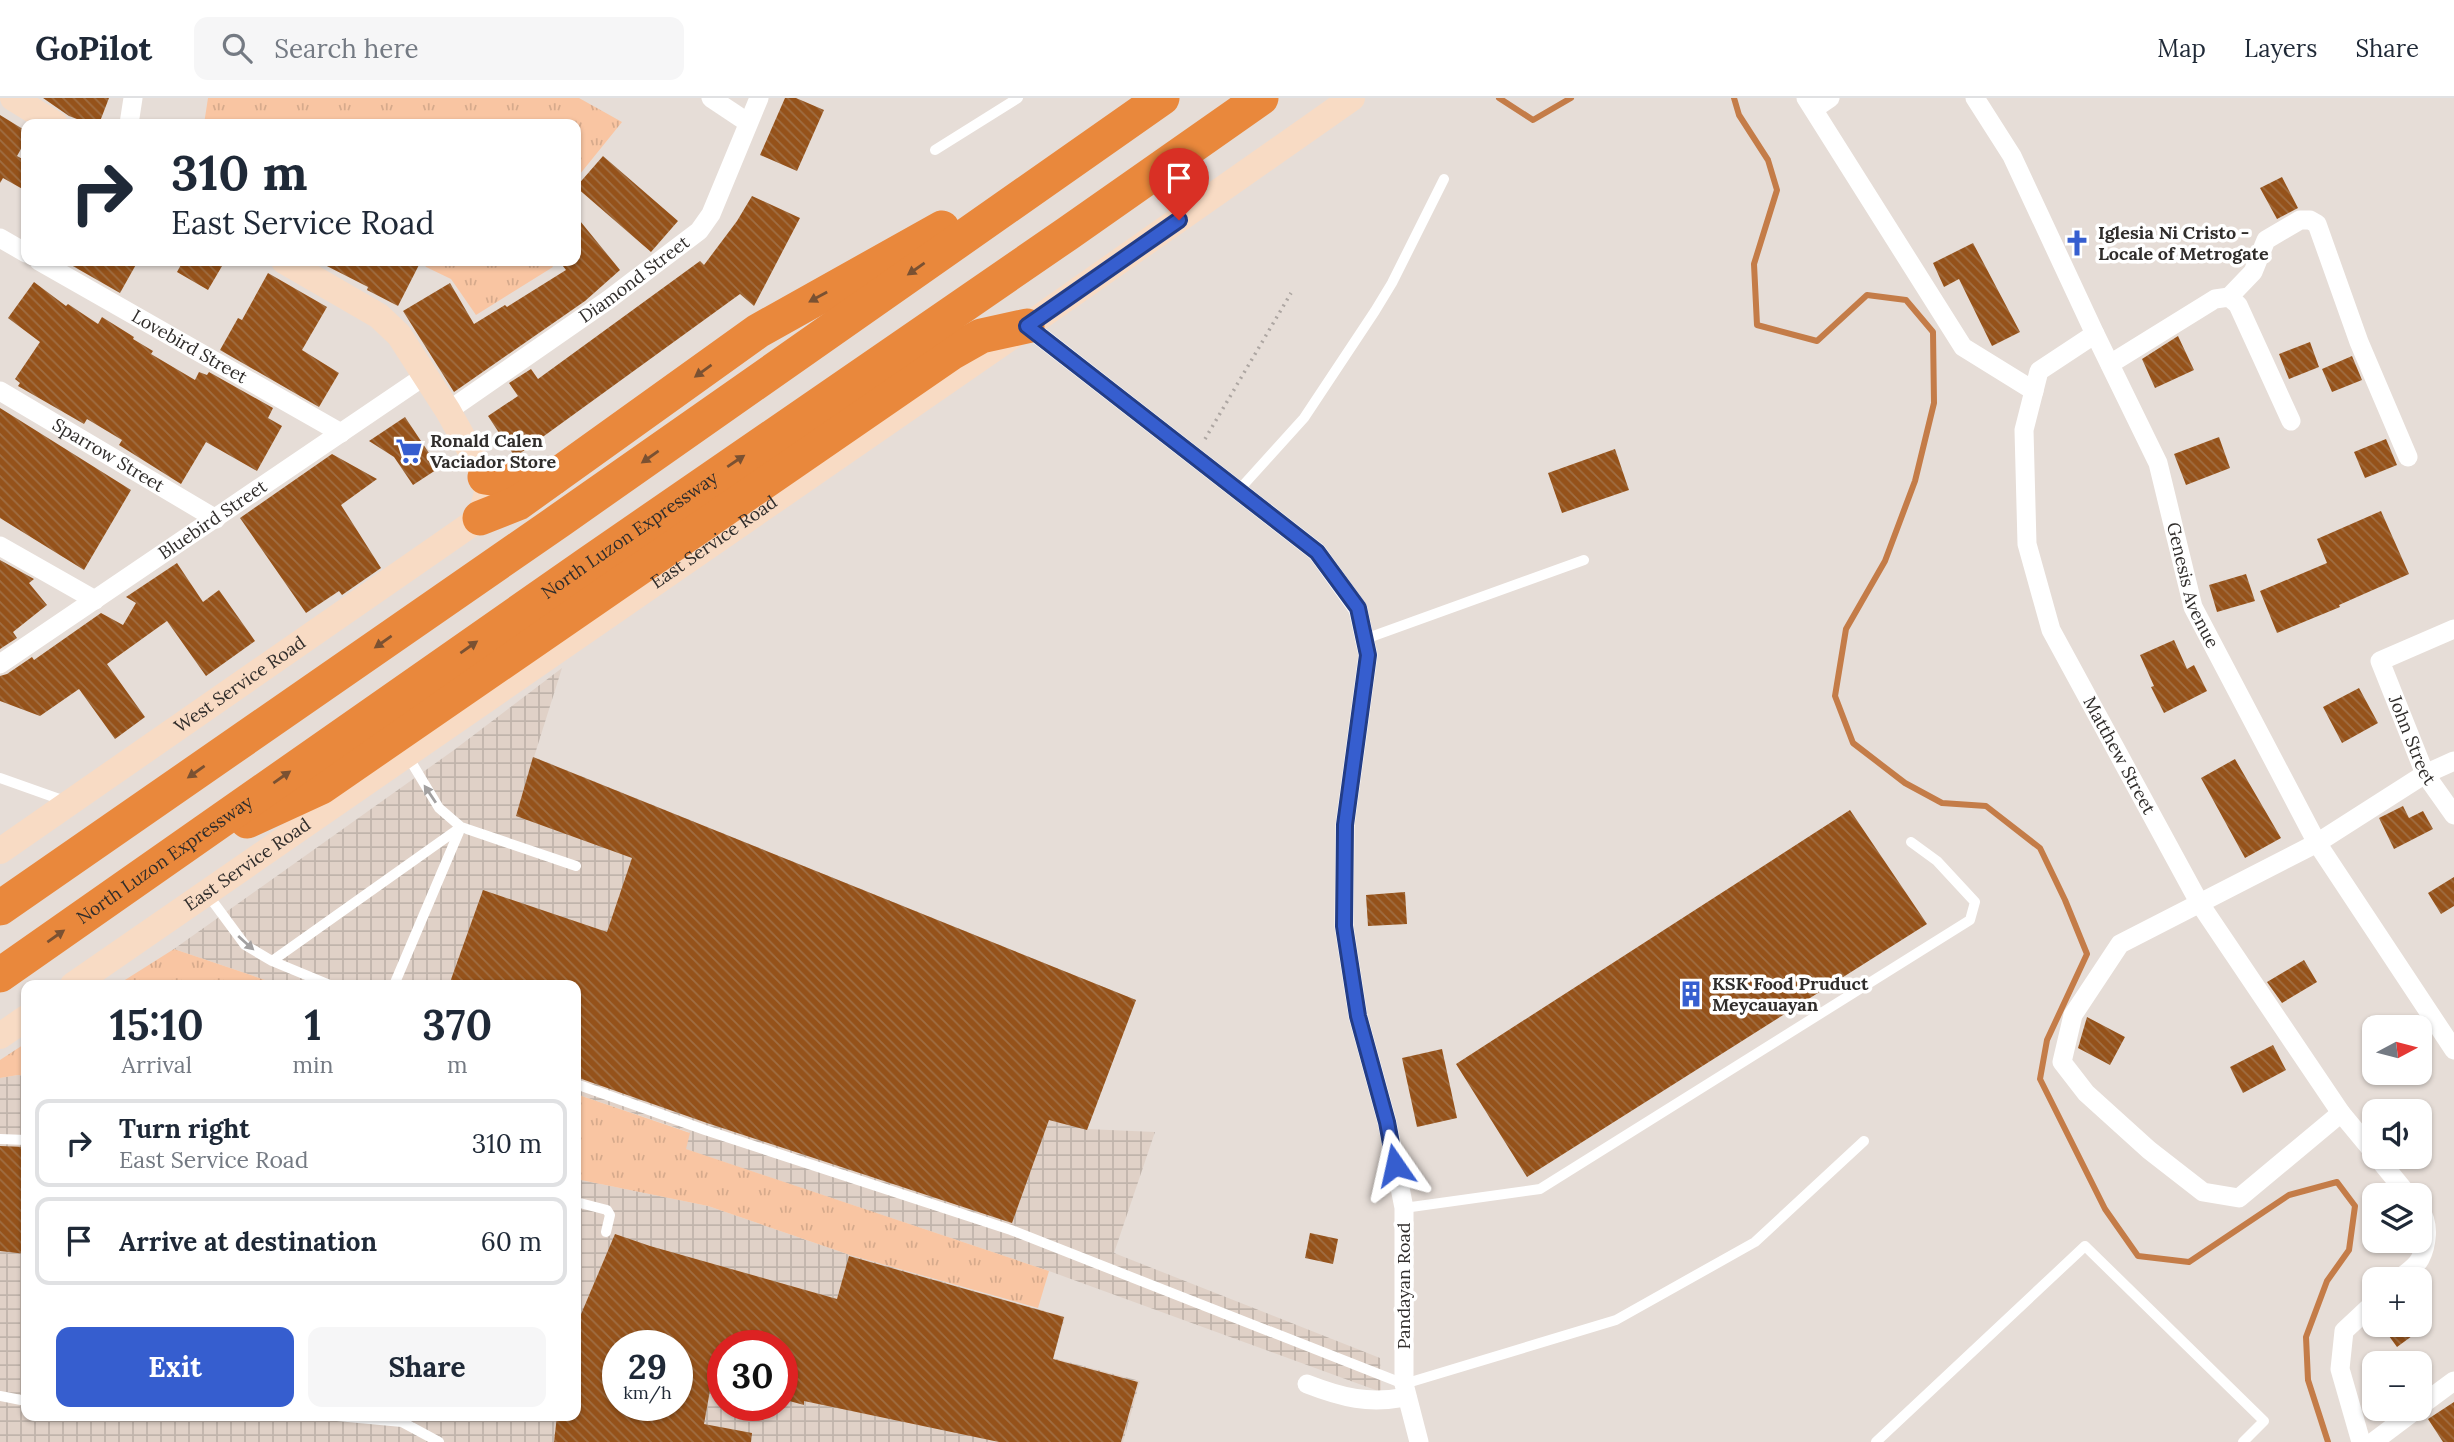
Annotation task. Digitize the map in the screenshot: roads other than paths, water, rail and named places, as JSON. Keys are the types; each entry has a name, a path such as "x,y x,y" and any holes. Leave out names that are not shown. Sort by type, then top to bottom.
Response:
{"highway":[{"path":"0,908 560,520 1161,98"},
{"name":"North Luzon Expressway","path":"0,975 589,562 1068,234 1261,98"},
{"path":"480,518 518,503 758,331 1112,131"},
{"path":"170,855 321,787 951,354 981,336 1027,326"},
{"path":"485,477 517,482 554,477"}],"main road":[{"path":"13,98 47,119"},
{"name":"East Service Road","path":"81,980 1352,98"},
{"path":"293,266 379,316 399,335 426,375 485,477 487,493 480,518"},
{"name":"West Service Road","path":"0,851 480,518"},
{"path":"0,1036 21,1021"}],"street":[{"path":"130,119 133,98"},
{"path":"711,98 747,122"},
{"name":"Diamond Street","path":"447,411 608,300 699,231 711,214 759,98"},
{"name":"Genesis Avenue","path":"1975,98 2012,156 2158,463 2193,607 2317,843 2454,1050"},
{"path":"1817,102 1963,347 2034,391"},
{"path":"2110,364 2215,299 2229,297 2253,272 2266,240 2300,220 2310,220 2317,224 2359,342 2408,457"},
{"path":"0,238 21,250"},
{"name":"Lovebird Street","path":"48,266 341,433"},
{"path":"2229,297 2238,305 2291,421"},
{"name":"Pandayan Road","path":"1027,326 1317,552 1358,608 1368,655 1345,825 1344,926 1358,1016 1387,1122 1404,1208 1405,1390 1419,1442"},
{"name":"Matthew Street","path":"2095,334 2039,370 2024,429 2026,544 2051,630 2200,904 2342,1113 2362,1138"},
{"name":"Bluebird Street","path":"0,664 426,375"},
{"name":"Sparrow Street","path":"0,391 216,519"},
{"path":"0,546 95,600"},
{"name":"John Street","path":"2454,629 2380,661 2425,774 2454,815"},
{"path":"2342,1113 2239,1198 2203,1192 2149,1150 2086,1093 2062,1062 2073,1016 2120,944 2317,843 2425,774 2454,761"},
{"name":"Matthew Street","path":"2387,1169 2398,1183"},
{"path":"2361,1442 2340,1369 2344,1331 2362,1314"},
{"path":"2432,1398 2454,1381"},
{"path":"1307,1384 1342,1397 1382,1402 1405,1390"},
{"path":"2373,1442 2401,1421"}],"lane":[{"path":"935,150 1018,98"},
{"path":"1238,491 1304,418 1375,311 1444,179"},
{"path":"1365,639 1584,559"},
{"path":"407,755 439,808 461,827 576,866"},
{"path":"0,778 69,803"},
{"path":"272,961 461,827"},
{"path":"396,980 461,827"},
{"path":"1404,1208 1540,1189 1970,920 1975,902 1937,861 1910,842"},
{"path":"207,894 245,945 272,961 318,980"},
{"path":"581,1086 705,1130 1011,1230 1405,1390 1616,1320 1755,1242 1864,1141"},
{"path":"0,1139 21,1140"},
{"path":"581,1203 607,1210 610,1215 607,1233"},
{"path":"1876,1442 2085,1246 2264,1421 2243,1442"},
{"path":"0,1396 21,1400"},
{"path":"391,1421 402,1422 439,1442"}],"waterway":[{"path":"1499,98 1533,120 1571,98"},
{"path":"1734,98 1739,115 1768,160 1777,190 1754,264 1757,325 1817,341 1867,295 1906,300 1933,332 1934,403 1915,481 1885,561 1846,629 1835,696 1853,743 1905,783 1942,803 1986,806 2040,848 2087,954 2047,1040 2040,1079 2105,1209 2138,1256 2189,1262 2289,1195 2337,1182 2355,1206 2349,1250 2327,1281 2306,1337 2308,1380 2328,1442"}],"place":[{"name":"Iglesia Ni Cristo - Locale of Metrogate","path":"2077,243"},
{"name":"Ronald Calen Vaciador Store","path":"409,451"},
{"name":"KSK Food Pruduct Meycauayan","path":"1691,994"}]}
